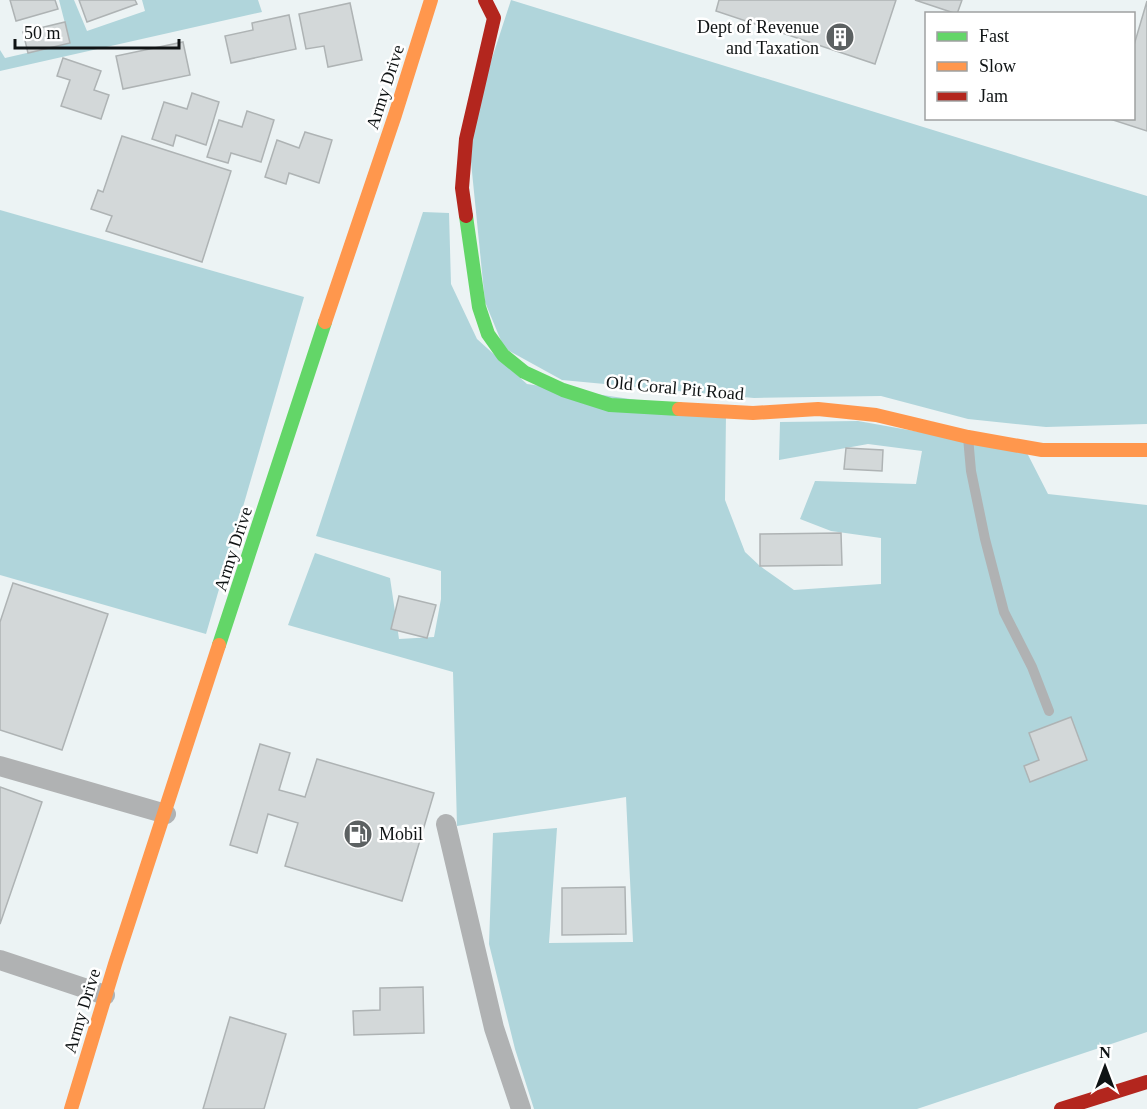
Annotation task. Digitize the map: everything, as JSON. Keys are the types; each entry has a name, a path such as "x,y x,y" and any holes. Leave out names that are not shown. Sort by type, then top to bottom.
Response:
{"main road":[{"name":"Army Drive","path":"71,1109 105,995 431,0"},
{"name":"Old Coral Pit Road","path":"485,0 494,18 466,139 462,188 478,307 488,334 503,355 524,372 563,390 610,405 753,413 818,409 876,416 968,437 1042,450 1147,450"},
{"path":"1061,1109 1115,1101 1147,1082"}],"street":[{"path":"0,766 166,814"},
{"path":"446,824 494,1028 521,1109"},
{"path":"0,960 105,995"}],"lane":[{"path":"968,437 971,471 985,539 1004,612 1032,667 1049,711"}],"shaded area":[{"path":"59,0 74,0 87,31 145,11 142,0 258,0 262,12 0,71 0,50 5,58 70,43"},
{"path":"511,0 1147,196 1147,424 1046,427 968,419 881,396 754,398 562,380 504,348 485,302 468,132"},
{"path":"0,210 304,297 206,634 0,575"},
{"path":"423,212 449,213 451,284 477,339 527,384 726,413 725,500 745,552 760,566 794,590 881,584 881,538 831,531 800,519 815,481 916,484 922,451 868,444 779,460 780,422 858,421 1026,451 1048,494 1147,505 1147,1032 917,1109 534,1109 515,1049 489,944 493,833 557,828 549,943 633,942 626,797 457,826 453,672 288,625 315,553 390,578 399,639 434,637 441,599 441,571 316,536"}],"building":[{"path":"10,0 55,0 58,9 16,21"},
{"path":"79,0 135,0 137,4 87,22"},
{"name":"Dept of Revenue and Taxation","path":"719,0 896,0 875,64 716,11"},
{"path":"915,0 962,0 958,12 951,12"},
{"path":"1147,1 1147,131 1113,120 1135,120 1135,42"},
{"path":"350,3 362,60 328,67 324,46 306,49 299,14"},
{"path":"289,15 296,49 231,63 225,36 253,30 252,23"},
{"path":"65,22 70,43 28,53 23,32"},
{"path":"183,42 190,75 123,89 116,56"},
{"path":"63,58 101,71 94,90 109,95 101,119 61,106 70,80 57,76"},
{"path":"192,93 219,102 206,145 176,135 173,146 152,139 164,102 187,109"},
{"path":"247,111 274,120 261,162 231,153 228,163 207,157 219,120 242,127"},
{"path":"305,132 332,140 319,183 289,173 286,184 265,177 277,140 299,148"},
{"path":"122,136 231,171 202,262 106,231 112,216 91,209 98,190 103,192"},
{"path":"846,448 883,450 882,471 844,469"},
{"path":"841,533 842,565 760,566 760,534"},
{"path":"13,583 108,614 62,750 0,730 0,622"},
{"path":"399,596 436,605 427,638 391,629"},
{"path":"1071,717 1087,760 1030,782 1024,766 1039,760 1029,733"},
{"name":"Mobil","path":"260,744 290,753 279,790 305,797 317,759 434,793 402,901 285,866 298,823 268,814 257,853 230,845"},
{"path":"0,787 42,802 0,924"},
{"path":"625,887 626,934 562,935 562,888"},
{"path":"423,987 424,1033 354,1035 353,1011 380,1010 380,988"},
{"path":"230,1017 286,1034 264,1109 203,1109"}],"traffic: fast":[{"path":"466,216 479,307 488,334 503,355 524,372 563,390 610,405 679,409"},
{"path":"219,645 325,322"}],"traffic: slow":[{"path":"325,322 431,0"},
{"path":"679,409 753,413 818,409 876,415 968,437 1042,450 1147,450"},
{"path":"71,1109 115,964 219,645"}],"traffic: jam":[{"path":"466,216 462,188 466,139 494,18 485,0"},
{"path":"1061,1109 1147,1082"}],"place":[{"name":"Dept of Revenue and Taxation","path":"840,37"},
{"name":"Mobil","path":"358,834"}]}
